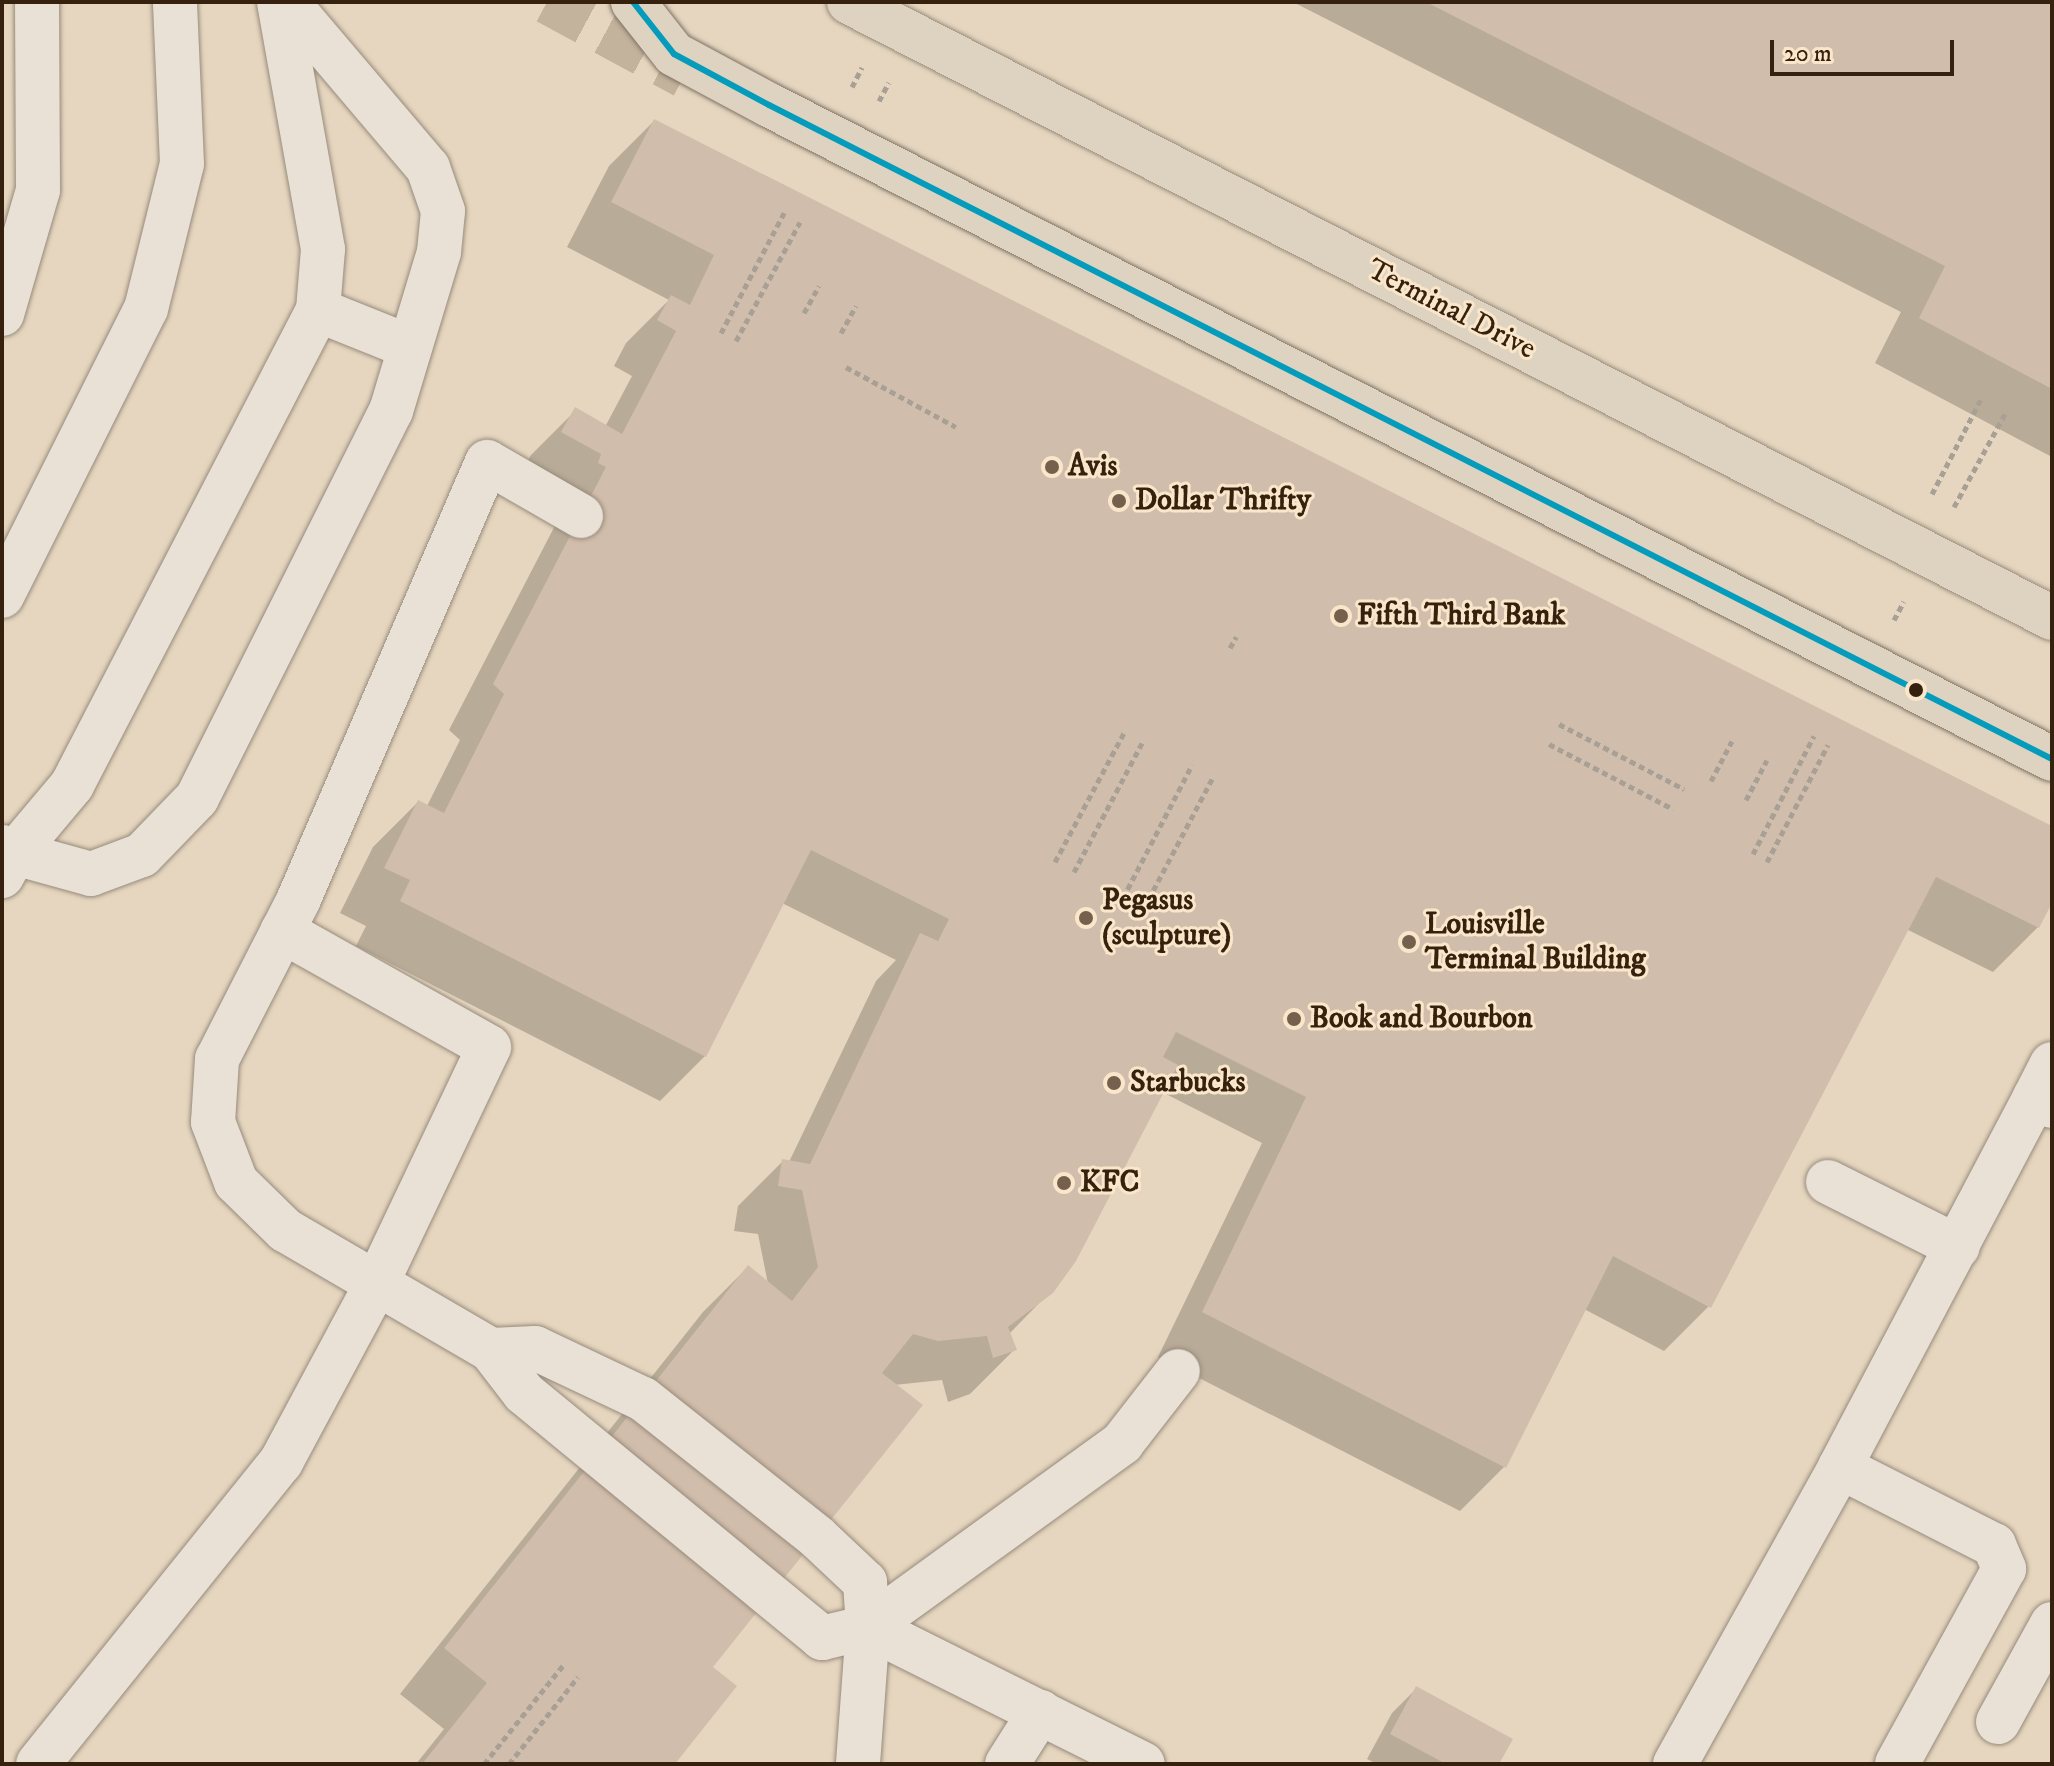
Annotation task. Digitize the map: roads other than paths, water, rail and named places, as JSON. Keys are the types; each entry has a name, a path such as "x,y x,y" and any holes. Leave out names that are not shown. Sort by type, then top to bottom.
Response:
{"main road":[{"path":"633,2 674,54 741,90 2052,759"},
{"name":"Terminal Drive","path":"849,2 2052,618"}],"lane":[{"path":"2,314 38,190 37,2"},
{"path":"2,596 146,309 182,164 175,2"},
{"path":"6,859 72,785 318,310 323,249 279,2"},
{"path":"6,859 91,874 142,855 197,798 391,411 439,252 443,211 428,168 287,2"},
{"path":"318,310 410,347"},
{"path":"581,516 487,462 282,931 217,1059 213,1122 236,1182 285,1230 491,1350 524,1393 822,1638 868,1627 1122,1443 1178,1371"},
{"path":"38,1764 281,1462 377,1283 489,1047 282,931"},
{"path":"1675,1764 2046,1089"},
{"path":"1828,1182 1958,1247"},
{"path":"491,1350 535,1348 643,1399 817,1537 865,1582 868,1627 858,1764"},
{"path":"1840,1467 1994,1545 2004,1569 1897,1764"},
{"path":"1998,1722 2052,1624"},
{"path":"868,1627 1143,1764"},
{"path":"1007,1764 1040,1712"}],"tunnel":[{"path":"547,2 684,76"}],"place":[{"name":"Avis","path":"1052,467"},
{"name":"Dollar Thrifty","path":"1119,501"},
{"name":"Fifth Third Bank","path":"1341,616"},
{"name":"Pegasus (sculpture)","path":"1086,918"},
{"name":"Louisville Terminal Building","path":"1409,942"},
{"name":"Book and Bourbon","path":"1294,1019"},
{"name":"Starbucks","path":"1114,1083"},
{"name":"KFC","path":"1064,1183"}]}
